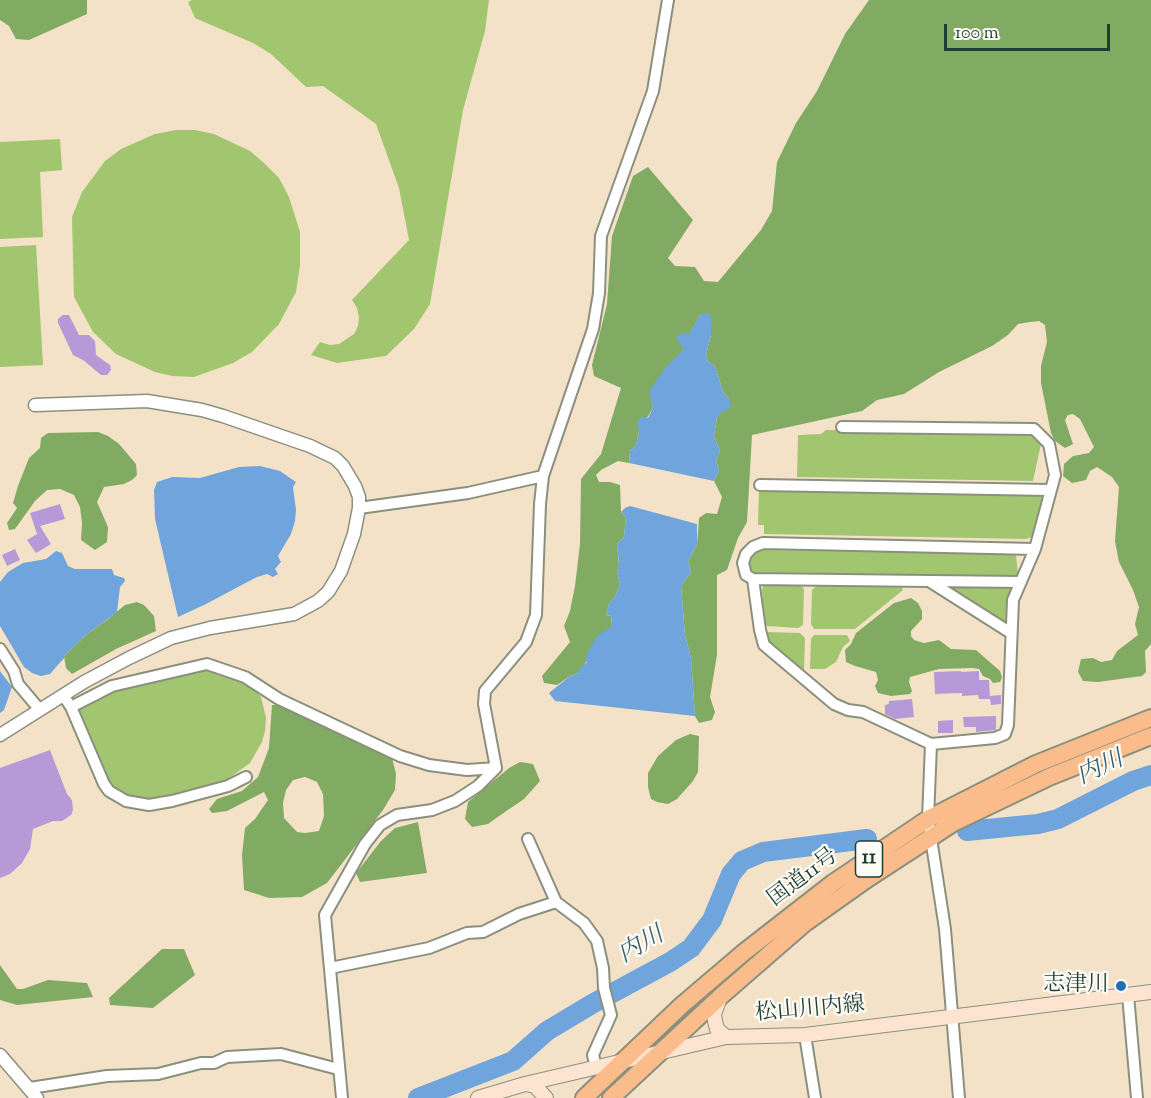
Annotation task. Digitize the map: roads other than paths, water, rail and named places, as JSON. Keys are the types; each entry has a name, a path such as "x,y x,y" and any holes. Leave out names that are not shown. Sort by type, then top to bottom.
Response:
{"highway":[{"name":"国道11号","path":"584,1098 682,1005 743,953 833,883 928,819 1036,764 1151,718"},
{"name":"国道11号","path":"612,1098 805,923 867,879 953,823 1049,777 1151,736"}],"main road":[{"name":"松山川内線","path":"478,1098 525,1084 726,1037 806,1035 1151,992"},
{"path":"722,996 714,1014 717,1029 726,1037"},
{"path":"525,1084 535,1086 546,1098"}],"street":[{"path":"496,768 484,704 485,691 526,642 536,615 543,476 593,329 599,293 601,236 653,91 668,0"},
{"path":"0,735 63,695 129,658 171,638 210,628 294,615 318,601 328,592 341,571 354,534 359,508 359,497 355,486 343,466 335,458 310,446 223,416 202,410 147,401 35,405"},
{"path":"753,579 764,645 834,704 848,710 862,712 931,744 996,738 1005,734 1008,725 1013,600 1035,549 1055,475 1049,444 1034,429 842,427"},
{"path":"359,508 468,493 543,476"},
{"path":"760,484 1050,489"},
{"path":"1021,582 753,579 746,575 743,563 746,554 753,547 763,543 1035,549"},
{"path":"929,581 1011,633"},
{"path":"0,649 14,670 18,684 40,710"},
{"path":"71,707 111,686 207,664 245,677 279,699 400,756 429,765 467,770 496,768"},
{"path":"63,695 71,707 104,784 109,791 126,801 149,805 172,801 228,786 246,777"},
{"path":"931,744 928,819 945,930 959,1098"},
{"path":"342,1098 325,915 365,844 380,825 397,815 432,810 455,801 478,786 496,768"},
{"path":"528,839 556,902 584,923 597,941 603,968 604,988 611,1015 593,1055 596,1067"},
{"path":"330,968 429,948 467,933 483,932 519,914 556,902"},
{"path":"1128,995 1137,1098"},
{"path":"806,1035 815,1098"},
{"path":"0,1055 34,1093 107,1076 158,1074 201,1063 214,1063 227,1057 281,1054 338,1069"}],"water":[{"path":"708,313 712,319 706,355 708,362 715,366 731,408 717,417 714,436 720,451 716,460 719,471 714,481 629,463 630,451 636,445 639,431 637,423 641,417 648,418 653,408 649,391 666,367 684,349 676,339 681,333 689,334 701,314"},
{"path":"260,466 280,471 296,482 293,487 295,521 291,534 278,556 281,562 275,569 278,574 273,577 267,574 257,577 178,617 155,519 154,490 157,482 172,477 200,478 239,467"},
{"path":"630,506 697,524 697,545 688,561 691,572 681,586 685,635 691,658 695,716 555,701 549,693 570,676 578,673 587,662 586,656 597,636 612,626 611,616 606,615 620,584 617,572 619,564 617,544 624,537 626,517 621,512"},
{"path":"56,551 62,553 68,566 75,569 112,569 114,575 124,578 125,581 120,587 117,612 86,635 64,656 50,674 41,676 24,667 0,626 0,582 8,572 23,563 46,559"},
{"path":"0,671 12,687 4,710 0,713"}],"waterway":[{"name":"内川","path":"967,831 1038,824 1058,819 1133,781 1151,775"},
{"name":"内川","path":"418,1098 513,1061 547,1031 691,948 712,920 731,874 742,861 763,852 867,839"}],"place":[{"name":"志津川","path":"1121,986"}]}
